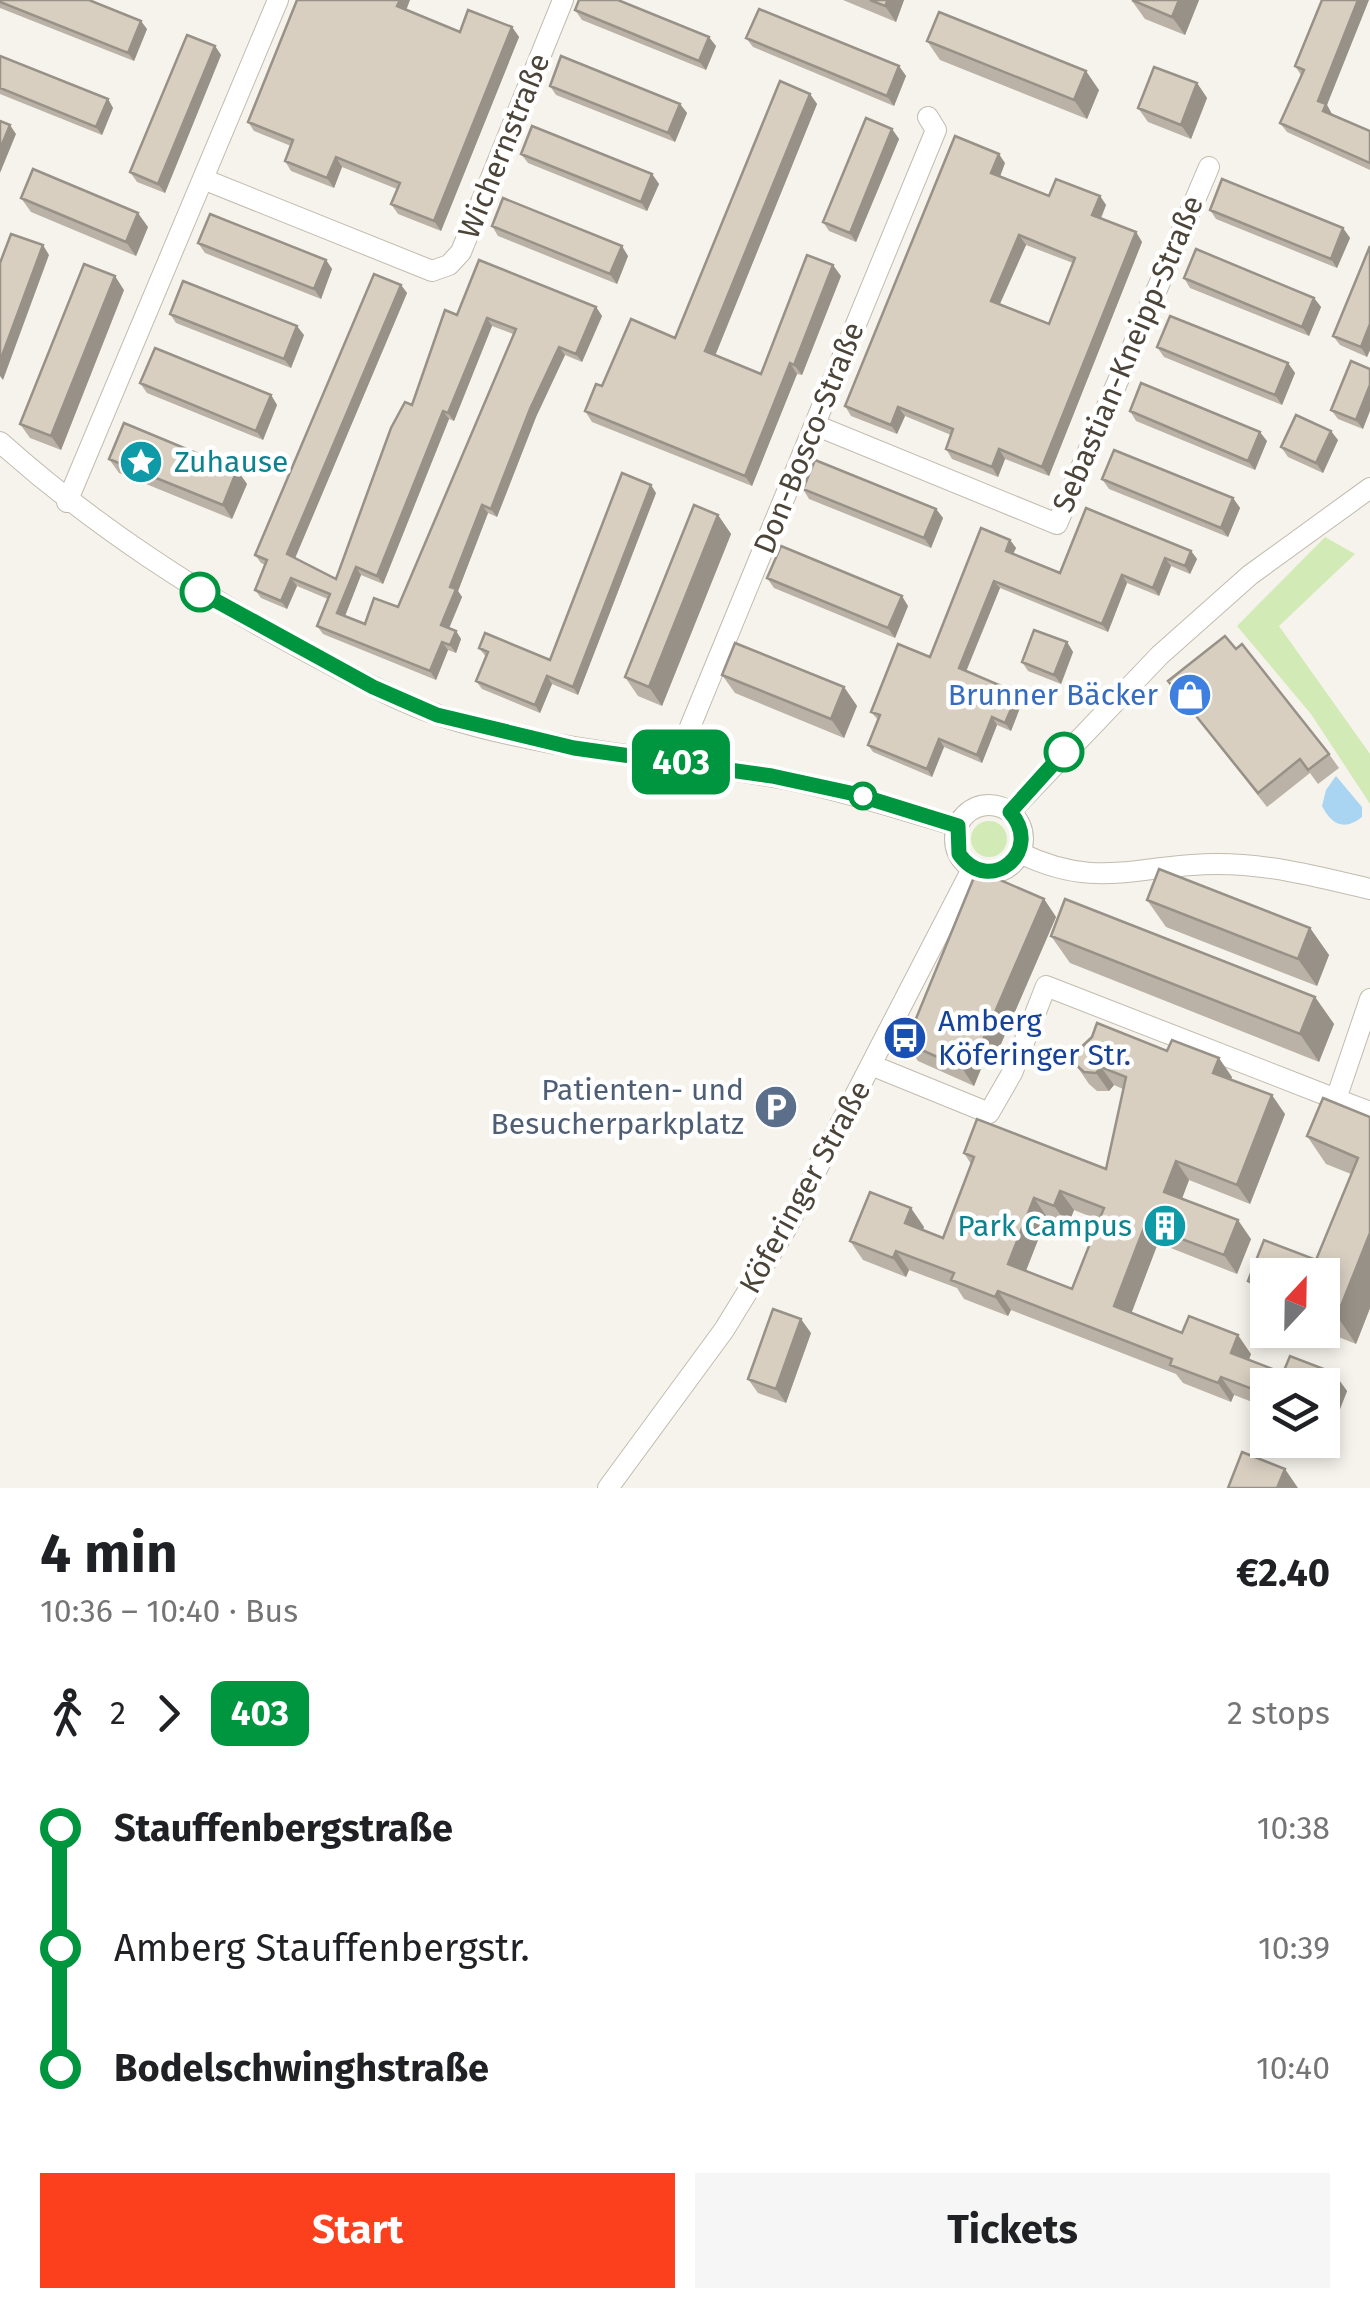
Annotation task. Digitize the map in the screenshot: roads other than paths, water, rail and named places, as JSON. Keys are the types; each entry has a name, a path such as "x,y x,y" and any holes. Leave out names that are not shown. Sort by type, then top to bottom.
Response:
{"street":[{"path":"67,502 278,0"},
{"name":"Wichernstraße","path":"203,179 432,271 448,265 461,252 563,0"},
{"name":"Don-Bosco-Straße","path":"676,761 936,130 928,117"},
{"name":"Sebastian-Kneipp-Straße","path":"815,424 1057,524 1209,167"},
{"path":"0,442 67,502 214,602 373,687 437,715 574,748 676,761 855,794 958,826"},
{"path":"1010,812 1160,655 1250,575 1370,488"},
{"path":"980,806 1010,812 1022,831 1020,853 1005,869 972,869 956,845 958,826 980,806"},
{"path":"1020,853 1080,876 1216,864 1294,870 1370,889"},
{"name":"Köferinger Straße","path":"608,1488 724,1330 806,1194 972,869"},
{"path":"872,1066 989,1113 1012,1073 1046,986 1370,1112"},
{"path":"1336,1099 1370,999"}],"water":[{"path":"1336,776 1362,807 1362,817 1350,824 1334,822 1322,806 1326,790"}],"place":[{"name":"Zuhause","path":"141,462"},
{"name":"Brunner Bäcker","path":"1190,695"},
{"name":"Amberg Köferinger Str.","path":"905,1038"},
{"name":"Patienten- und Besucherparkplatz","path":"776,1107"},
{"name":"Park Campus","path":"1165,1226"}]}
